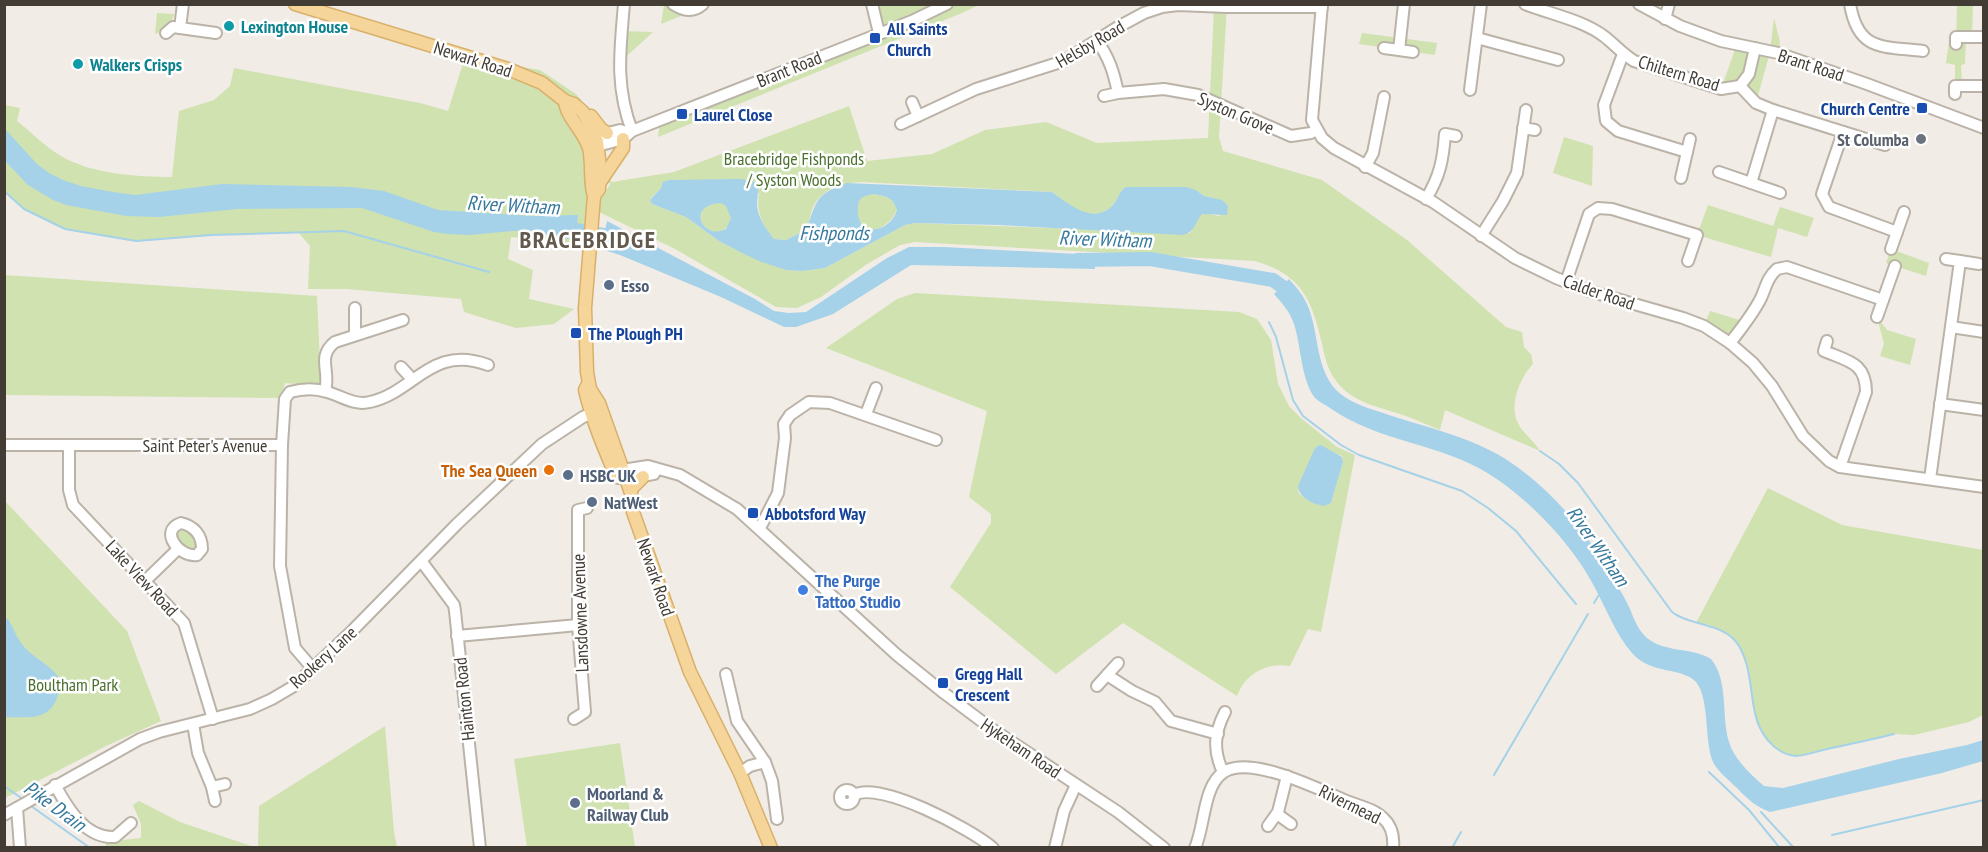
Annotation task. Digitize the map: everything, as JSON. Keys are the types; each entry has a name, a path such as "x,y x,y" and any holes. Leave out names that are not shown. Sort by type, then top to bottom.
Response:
{"main road":[{"name":"Newark Road","path":"295,4 321,7 376,28 508,69 543,83 565,101 571,101 583,112 600,167 599,189 594,196"},
{"name":"Newark Road","path":"565,101 565,109 592,143 591,187 594,196 585,308 586,357 590,389 619,474 626,504 633,512"},
{"path":"583,112 590,113 601,129 607,133"},
{"path":"600,182 623,147 628,134"},
{"name":"Newark Road","path":"619,474 630,490 633,512 690,672 740,773 771,848"},
{"path":"630,490 643,477"}],"street":[{"path":"180,28 183,4"},
{"path":"624,4 619,63 628,134"},
{"path":"673,4 682,10 696,10 703,4"},
{"path":"872,4 879,33"},
{"name":"Brant Road","path":"592,143 628,134 660,122 912,21 947,4"},
{"path":"1399,50 1404,4"},
{"path":"1470,90 1481,4"},
{"name":"Chiltern Road","path":"1525,4 1588,27 1604,37 1623,54 1635,60 1721,89 1740,86 1749,74 1755,48"},
{"name":"Brant Road","path":"1639,4 1665,19 1721,40 1778,54 1867,84 1983,128"},
{"path":"1665,19 1670,4"},
{"path":"1850,4 1854,25 1866,40 1884,46 1907,43 1923,51"},
{"name":"Helsby Road","path":"901,123 976,89 1064,62 1144,13 1162,7 1178,5 1322,6"},
{"path":"1316,130 1312,120 1322,6"},
{"path":"166,33 173,27 216,33"},
{"path":"1956,37 1983,37"},
{"path":"1477,38 1544,61 1558,60"},
{"path":"1097,41 1106,52 1113,68 1118,93"},
{"path":"1384,48 1413,52"},
{"path":"1623,54 1604,105 1606,121 1618,131 1687,153"},
{"name":"Chiltern Road","path":"1740,86 1756,103 1773,110 1885,145"},
{"path":"1955,94 1955,86 1983,86"},
{"name":"Syston Grove","path":"1104,96 1164,89 1198,95 1291,136 1316,130"},
{"path":"912,102 918,116"},
{"path":"1365,167 1373,153 1386,104"},
{"path":"1480,236 1514,179 1526,110"},
{"path":"1751,183 1773,110"},
{"path":"1523,128 1535,130"},
{"path":"592,143 607,133 620,130 628,134"},
{"name":"Calder Road","path":"1316,130 1334,148 1426,199 1515,258 1589,291 1704,326 1730,343 1753,363 1772,386 1803,436 1829,461 1840,467 1983,488"},
{"path":"1843,132 1822,194 1829,207 1897,232"},
{"path":"1426,199 1436,182 1443,161 1445,134 1455,136"},
{"path":"1681,178 1690,139"},
{"path":"1719,172 1780,193"},
{"path":"1566,282 1589,214 1598,208 1612,209 1698,231 1688,261"},
{"path":"1891,249 1904,212"},
{"path":"1946,259 1979,264"},
{"path":"1930,479 1960,261"},
{"path":"1877,317 1895,266"},
{"path":"1730,343 1753,312 1767,280 1777,269 1787,267 1883,300"},
{"path":"355,308 355,335"},
{"path":"325,391 328,378 324,361 326,351 335,342 403,320"},
{"path":"1951,327 1983,332"},
{"path":"1827,341 1824,351 1854,364 1862,371 1866,379 1866,392 1840,467"},
{"path":"282,445 285,399 287,395 297,390 325,391 362,410 387,397 425,370 462,360 483,360"},
{"path":"400,367 412,380"},
{"path":"866,414 876,388"},
{"path":"760,528 778,493 785,438 784,424 790,415 809,402 830,403 936,440"},
{"path":"1940,404 1983,410"},
{"name":"Rookery Lane","path":"4,815 140,739 261,705 294,686 422,562 457,524 542,444 557,433 576,424 585,426 598,417"},
{"name":"Saint Peter's Avenue","path":"4,445 282,445 280,566 295,648 313,669"},
{"name":"Lake View Road","path":"69,445 69,490 73,505 184,623 213,719"},
{"name":"Hykeham Road","path":"619,474 648,466 680,475 737,509 897,655 992,729 1118,812 1164,848"},
{"path":"619,474 643,477 654,474 656,470"},
{"name":"Lansdowne Avenue","path":"574,719 585,712 578,625 578,510 587,508"},
{"path":"145,581 178,549"},
{"name":"Hainton Road","path":"422,562 454,605 480,848"},
{"path":"457,636 578,625"},
{"path":"1096,686 1118,663"},
{"path":"726,674 737,722 765,762 772,781 777,819"},
{"path":"1107,675 1155,702 1171,721 1218,734"},
{"path":"1195,848 1212,786 1224,772 1216,754 1218,734 1225,712"},
{"path":"193,724 198,753 205,766 215,801"},
{"path":"740,773 750,766 765,762"},
{"name":"Rivermead","path":"1224,772 1239,767 1249,767 1287,776 1374,812 1383,818 1391,830 1393,848"},
{"path":"1268,826 1277,814 1287,776"},
{"path":"212,787 225,784"},
{"path":"55,785 69,811 98,834 114,837 131,823"},
{"path":"1054,848 1064,811 1076,785"},
{"path":"854,795 865,792 897,796 964,828 993,848"},
{"path":"20,848 24,804"},
{"path":"1277,814 1291,825"}],"green space":[{"path":"664,5 703,5 661,24"},
{"path":"876,5 932,5 881,28"},
{"path":"947,5 979,5 658,137 660,122"},
{"path":"1957,5 1973,5 1972,37 1966,37 1965,64 1961,65 1962,86 1955,86 1955,65 1946,63 1949,42 1956,43"},
{"name":"Bracebridge Fishponds / Syston Woods","path":"1214,7 1227,7 1219,137 1223,151 1322,180 1407,240 1506,327 1522,332 1524,347 1531,354 1533,364 1523,377 1517,393 1516,418 1540,451 1445,410 1440,430 1368,404 1351,395 1337,382 1329,369 1314,314 1302,291 1284,274 1255,261 915,242 900,245 867,264 821,297 797,308 776,307 675,249 595,210 578,246 511,237 508,259 533,270 529,299 574,309 554,324 516,328 464,312 461,299 347,289 308,289 310,246 299,233 211,235 136,241 65,229 24,209 5,191 5,105 20,108 17,121 49,148 73,162 100,171 172,177 179,111 214,100 230,86 234,68 420,103 448,111 465,57 540,70 576,94 597,119 597,165 612,182 674,172 849,106 867,161 932,154 985,130 1046,122 1097,143 1208,138","holes":["862,182 1052,192 1079,212 1091,214 1101,213 1110,208 1122,190 1196,190 1212,198 1220,216 1202,213 1190,233 915,223 905,225 825,268 803,271 786,270 740,252 719,241 686,217 652,204 650,199 661,188 759,193 759,212 766,229 774,239 786,240 806,230 813,207 822,195 840,185","611,183 595,208 597,185"]},
{"path":"157,13 174,14 167,26 155,34"},
{"path":"1774,18 1780,42 1778,53 1770,52 1756,103 1740,86 1721,89 1737,44 1770,51"},
{"path":"622,31 653,32 619,63"},
{"path":"1362,33 1437,43 1435,55 1359,44"},
{"path":"1564,137 1593,146 1592,186 1553,173"},
{"path":"874,194 888,198 897,209 890,221 872,230 861,226 857,210 858,200 862,196"},
{"path":"716,202 727,206 731,217 727,228 716,232 705,228 701,217 705,206"},
{"path":"1708,205 1773,226 1780,207 1814,218 1807,237 1778,228 1771,257 1697,235"},
{"path":"1891,249 1929,263 1926,276 1886,263"},
{"path":"4,275 317,296 321,386 285,383 281,398 5,395"},
{"path":"915,293 1239,312 1257,319 1271,340 1278,384 1289,406 1337,447 1355,455 1321,632 1308,629 1290,666 1273,666 1258,671 1245,681 1237,696 1123,623 1056,674 950,587 991,523 991,514 969,497 987,411 826,348 897,299","holes":["1317,446 1342,456 1343,462 1331,503 1319,505 1299,494 1298,486"]},
{"path":"1710,311 1746,322 1730,343 1704,326"},
{"path":"1877,317 1887,330 1916,339 1910,365 1880,356 1884,344"},
{"path":"1768,488 1842,525 1983,550 1983,715 1969,722 1914,735 1894,734 1796,756 1780,751 1765,738 1757,724 1747,667 1739,645 1710,625 1696,623"},
{"name":"Boultham Park","path":"5,501 127,631 161,721 106,746 5,798"},
{"path":"178,527 184,527 194,535 199,549 189,551 175,538"},
{"path":"385,726 397,847 258,847 259,806"},
{"name":"Moorland & Railway Club","path":"620,743 635,847 527,847 514,759"},
{"path":"139,801 180,822 254,847 107,848 105,842 141,838 141,824 133,805"}],"water":[{"path":"5,129 37,164 49,173 81,186 135,195 222,184 351,187 384,191 438,210 534,216 578,215 575,240 525,230 469,235 434,232 362,208 237,209 159,217 126,216 66,205 28,185 5,161"},
{"name":"Fishponds","path":"740,179 753,181 758,185 757,205 763,223 774,239 786,240 806,230 815,205 823,195 847,183 1052,192 1081,211 1097,214 1112,206 1126,187 1186,187 1204,196 1222,200 1228,206 1227,215 1202,214 1192,229 1183,235 915,223 905,225 825,268 803,271 786,270 759,261 719,241 686,217 652,204 650,200 661,188 663,182","holes":["874,194 891,200 897,210 887,224 873,229 861,224 858,206 861,198","721,203 726,206 731,218 726,229 710,230 701,221 703,210 710,205"]},
{"path":"607,221 774,311 789,313 806,312 887,258 909,247 1095,255 1095,269 911,265 833,314 796,327 784,327 721,297 601,249"},
{"path":"1289,279 1301,293 1307,305 1321,362 1336,390 1361,406 1478,445 1520,469 1551,495 1578,526 1601,558 1623,595 1638,627 1647,638 1662,646 1704,655 1711,659 1720,678 1731,748 1744,766 1764,786 1783,788 1983,740 1983,761 1942,773 1770,812 1752,802 1721,773 1713,762 1703,699 1696,682 1683,674 1648,665 1632,653 1616,629 1585,570 1562,539 1534,509 1504,484 1470,464 1450,455 1368,428 1315,398 1307,382 1292,320 1274,294"},
{"path":"1321,445 1342,457 1343,462 1331,503 1324,506 1304,497 1298,486 1314,450"},
{"path":"5,618 8,619 25,648 52,670 59,679 60,690 54,704 44,714 29,717 5,717"}],"waterway":[{"path":"4,191 24,209 65,229 136,241 211,235 344,231 489,272"},
{"name":"River Witham","path":"559,227 620,238"},
{"name":"River Witham","path":"1077,260 1150,259 1273,280 1284,288 1293,300"},
{"path":"1269,322 1276,337 1293,400 1303,416 1341,445 1359,455 1462,491 1488,508 1516,531 1576,604"},
{"path":"1540,451 1559,464 1578,483 1672,612 1680,617 1717,629 1733,638 1746,662 1757,720 1768,741 1774,747 1788,754 1799,756 1894,734"},
{"path":"1594,603 1600,593"},
{"path":"1494,775 1588,614"},
{"path":"1709,772 1749,810 1780,848"},
{"name":"Pike Drain","path":"4,786 24,800"},
{"path":"1832,835 1984,800"},
{"name":"Pike Drain","path":"31,806 90,848"},
{"path":"1761,812 1794,848"},
{"path":"1452,848 1461,832"}],"place":[{"name":"Lexington House","path":"229,26"},
{"name":"All Saints Church","path":"875,38"},
{"name":"Walkers Crisps","path":"78,64"},
{"name":"Church Centre","path":"1922,108"},
{"name":"Laurel Close","path":"682,114"},
{"name":"St Columba","path":"1921,139"},
{"name":"Esso","path":"609,285"},
{"name":"The Plough PH","path":"576,333"},
{"name":"The Sea Queen","path":"549,470"},
{"name":"HSBC UK","path":"568,475"},
{"name":"NatWest","path":"592,502"},
{"name":"Abbotsford Way","path":"753,513"},
{"name":"The Purge Tattoo Studio","path":"803,590"},
{"name":"Gregg Hall Crescent","path":"943,683"},
{"name":"Moorland & Railway Club","path":"575,803"}],"district":[{"name":"BRACEBRIDGE","path":"588,239"}]}
